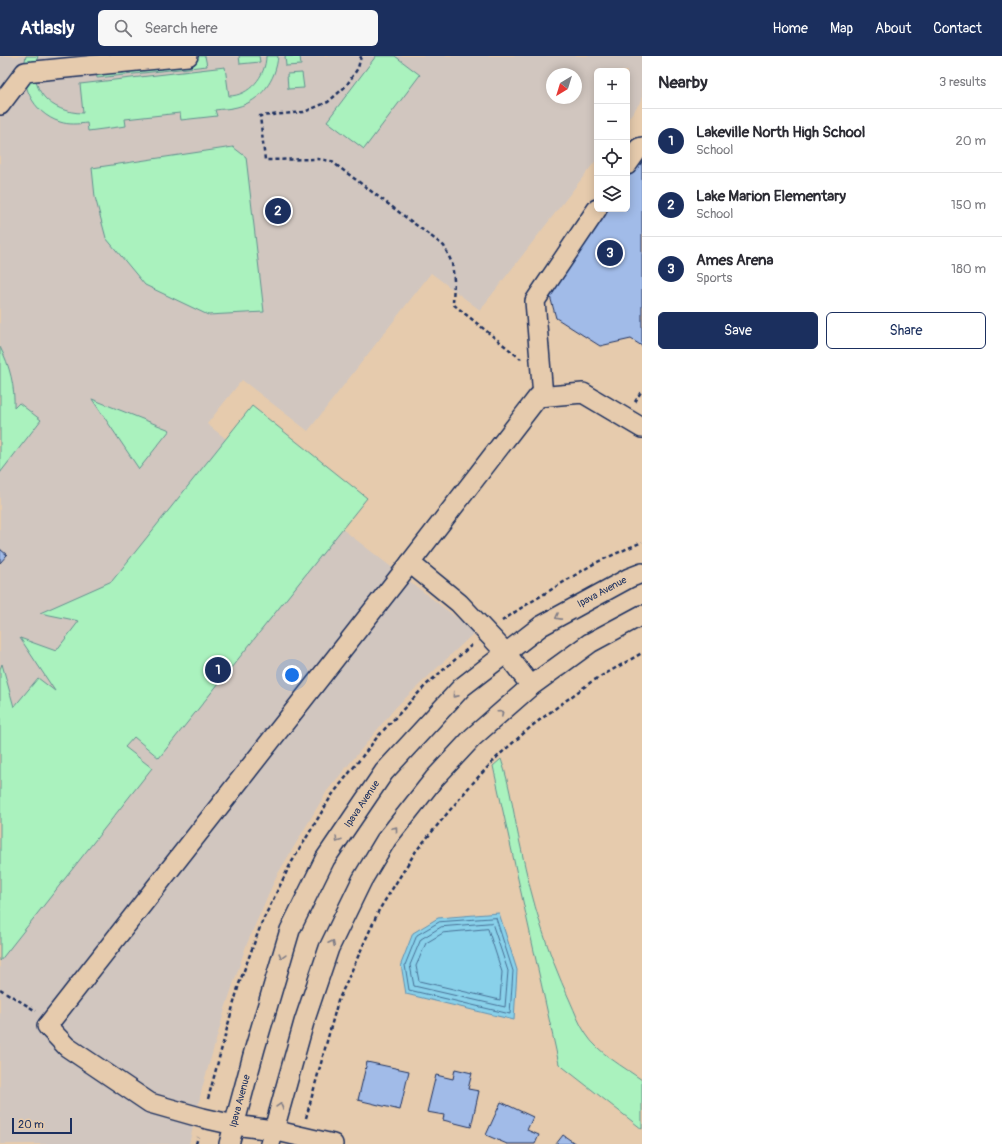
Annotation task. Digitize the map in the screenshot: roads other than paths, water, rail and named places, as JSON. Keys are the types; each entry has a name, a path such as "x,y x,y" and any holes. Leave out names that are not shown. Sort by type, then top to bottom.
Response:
{"street":[{"path":"0,105 25,72 188,56"},
{"path":"630,161 639,148 642,147"},
{"path":"543,396 534,301 595,212"},
{"path":"333,1144 302,1136 271,1137 234,1125 150,1103 67,1047 47,1026 410,564 538,397 583,392 642,428"},
{"path":"410,564 459,603 506,653 531,686"},
{"name":"Ipava Avenue","path":"229,1144 290,930 325,859 384,772 462,687 541,626 628,578 642,573"},
{"path":"271,1137 304,1022 329,948 362,880 386,840 434,780 473,737 531,686 590,643 642,615"}],"water":[{"path":"499,913 517,970 514,1020 406,994 401,964 413,933 438,918"}],"place":[{"name":"Lake Marion Elementary","path":"278,211"},
{"name":"Ames Arena","path":"610,253"},
{"name":"Lakeville North High School","path":"218,670"}]}
